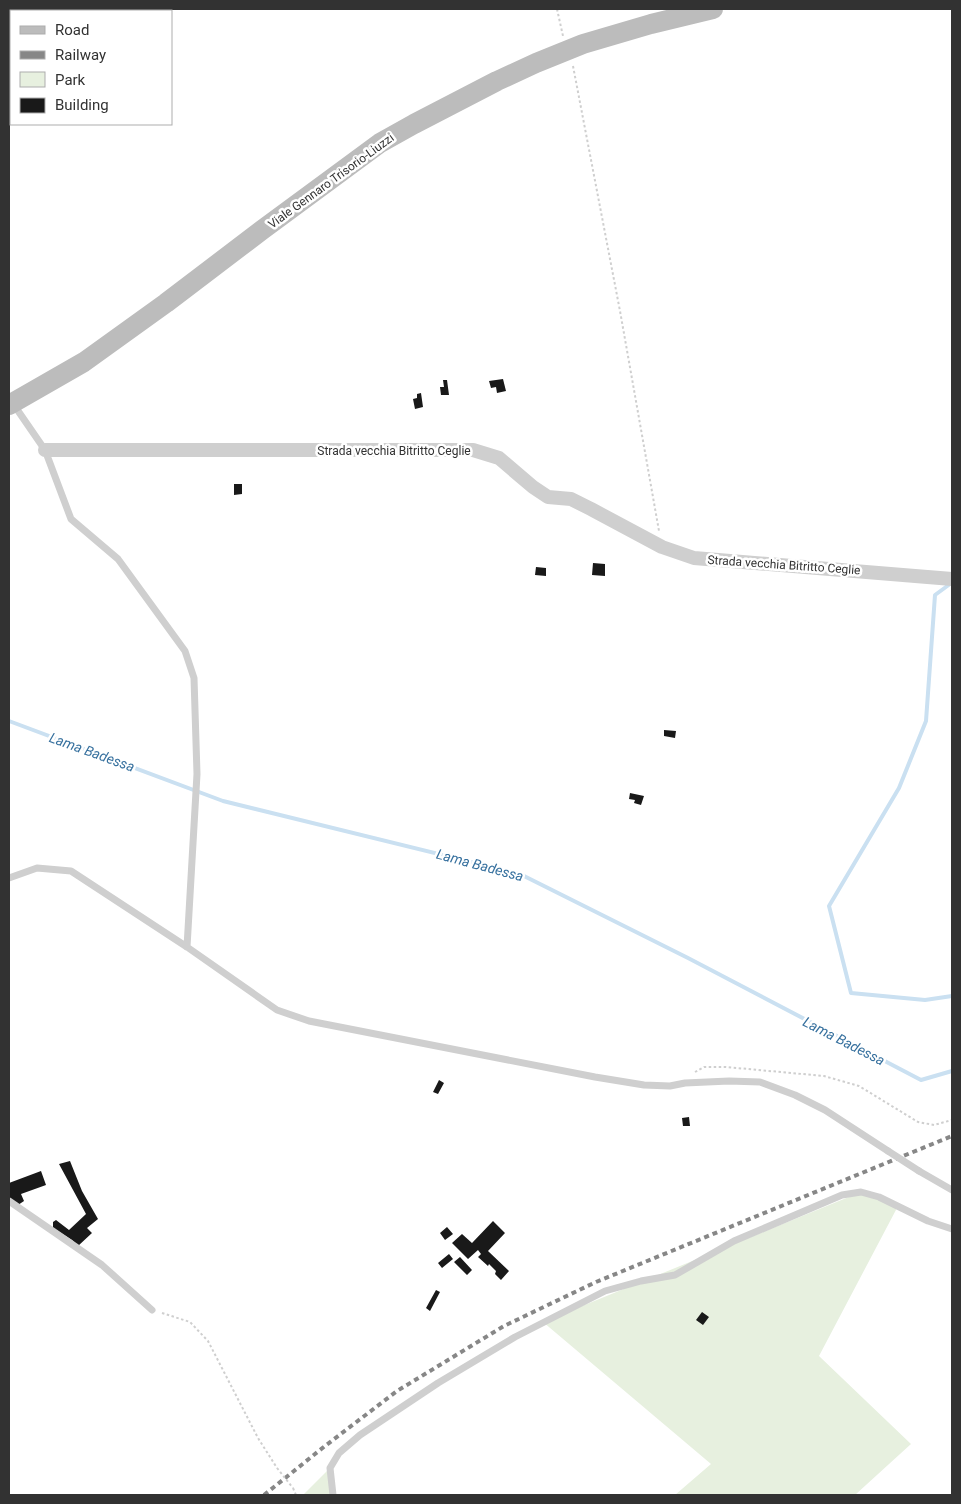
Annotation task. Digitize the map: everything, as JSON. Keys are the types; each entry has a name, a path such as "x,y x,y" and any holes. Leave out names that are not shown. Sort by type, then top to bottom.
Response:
{"main road":[{"name":"Viale Gennaro Trisorio-Liuzzi","path":"11,404 84,362 380,143 497,81 583,44 651,24 713,9"}],"street":[{"name":"Strada vecchia Bitritto Ceglie","path":"45,450 473,450 499,458 532,487 548,497 571,499 662,547 694,558 952,579"}],"lane":[{"path":"11,404 45,450 71,519 118,559 185,651 194,678 197,774 187,948"},
{"path":"9,878 37,868 71,871 277,1010 309,1021 644,1085 670,1086 685,1083 729,1081 760,1082 796,1095 825,1110 919,1171 952,1190"},
{"path":"334,1495 330,1468 339,1453 360,1435 438,1382 515,1337 605,1291 641,1281 674,1275 734,1240 842,1196 861,1192 879,1198 928,1221 952,1229"},
{"path":"9,1201 102,1265 152,1310"}],"path":[{"path":"557,9 566,51 573,67 620,311 662,547"},
{"path":"685,1083 704,1067 726,1067 824,1076 859,1086 918,1122 934,1125 952,1120"},
{"path":"152,1310 190,1322 208,1341 258,1438 296,1495"}],"green space":[{"path":"861,1192 897,1208 819,1356 911,1444 855,1495 675,1495 711,1464 543,1322"},
{"path":"330,1468 332,1495 303,1495"}],"building":[{"path":"503,379 506,391 497,393 496,387 491,388 489,381"},
{"path":"443,380 447,380 449,395 441,395 440,387 444,387"},
{"path":"421,393 423,407 415,409 413,399 417,398 417,394"},
{"path":"234,484 242,484 242,494 234,495"},
{"path":"593,563 605,564 605,576 592,575"},
{"path":"536,567 546,568 546,576 535,575"},
{"path":"664,730 676,731 675,738 664,736"},
{"path":"630,793 644,796 641,805 634,803 635,800 629,799"},
{"path":"439,1080 444,1083 438,1094 433,1092"},
{"path":"689,1117 690,1126 683,1126 682,1118"},
{"path":"70,1161 82,1191 98,1219 87,1228 92,1233 78,1246 53,1228 53,1222 56,1220 69,1230 86,1214 59,1164"},
{"path":"41,1171 46,1185 21,1194 24,1201 18,1205 9,1198 9,1183"},
{"path":"493,1221 505,1233 488,1251 509,1271 501,1280 489,1264 488,1266 478,1257 481,1254 478,1250 468,1259 452,1243 462,1234 472,1243"},
{"path":"447,1227 453,1234 445,1240 440,1233"},
{"path":"449,1254 453,1259 442,1268 438,1263"},
{"path":"460,1257 472,1270 467,1275 454,1262"},
{"path":"436,1290 440,1292 430,1311 426,1308"},
{"path":"702,1312 709,1317 703,1325 696,1320"}],"waterway":[{"name":"Lama Badessa","path":"950,584 935,595 926,721 899,788 829,906 851,993 925,1000 952,996"},
{"name":"Lama Badessa","path":"9,721 223,801 520,874 688,958 921,1080 952,1071"}],"railway":[{"path":"264,1495 397,1391 504,1326 596,1282 952,1136"}]}
